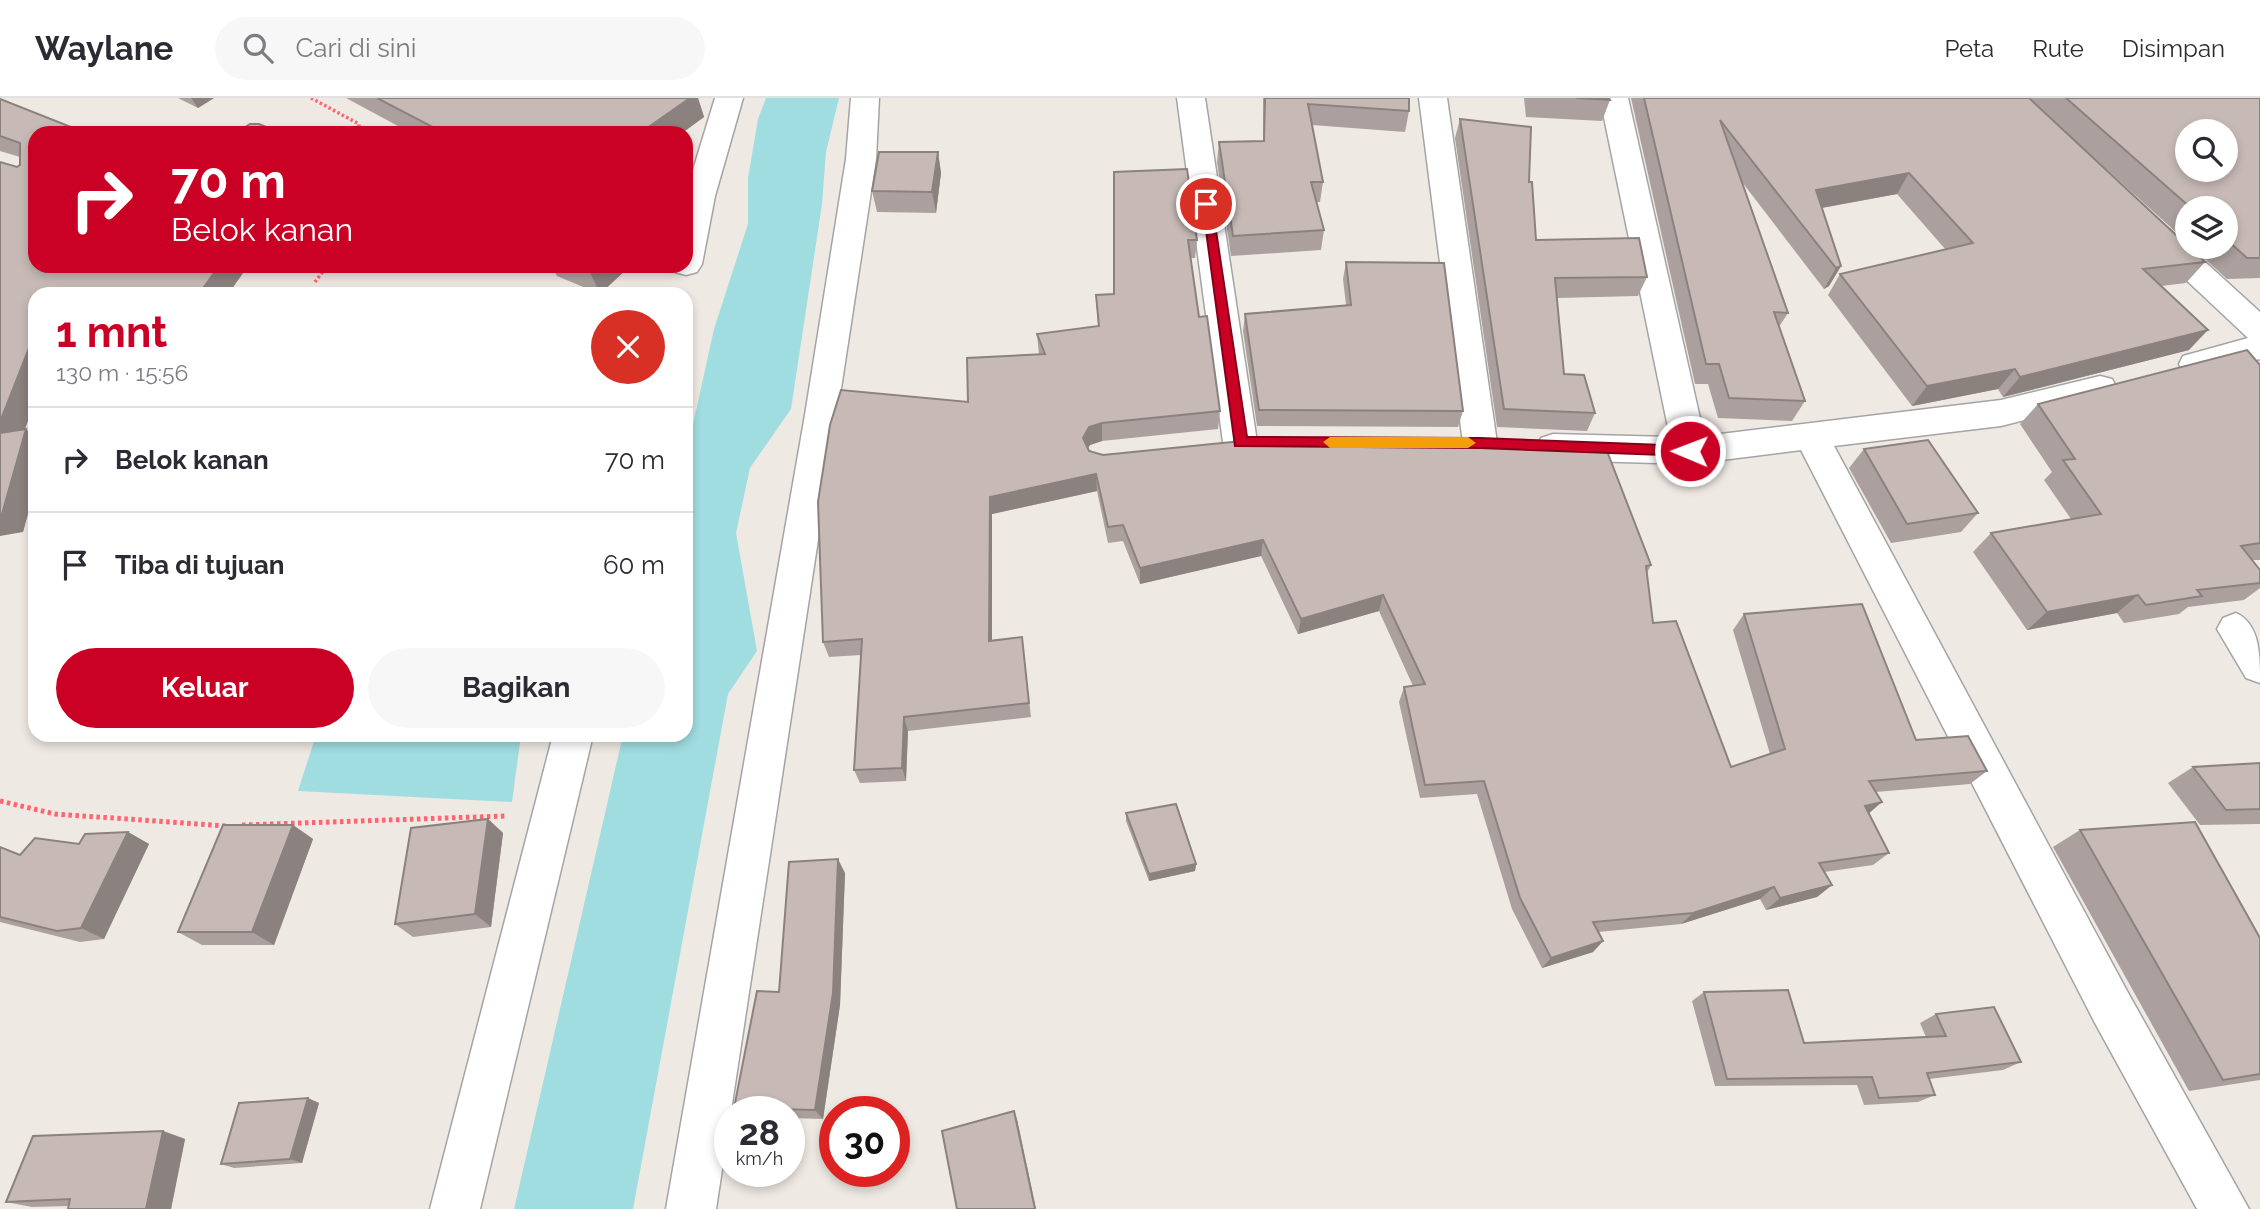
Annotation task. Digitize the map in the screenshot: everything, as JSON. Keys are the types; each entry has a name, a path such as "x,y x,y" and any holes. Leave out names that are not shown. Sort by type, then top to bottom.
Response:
{"street":[{"path":"693,230 700,196 729,98"},
{"path":"691,1209 822,415 861,159 865,98"},
{"path":"1191,98 1240,443"},
{"path":"1433,98 1489,444 1690,451 2001,413 2131,380"},
{"path":"1614,98 1690,451"},
{"path":"2139,219 2260,331"},
{"path":"2170,370 2260,347"},
{"path":"1812,438 2111,1007 2224,1209"},
{"path":"2236,629 2260,666"},
{"path":"455,1209 571,742"}],"path":[{"path":"311,98 359,126"},
{"path":"315,282 322,273"},
{"path":"0,801 55,814 225,826 553,814"}],"water":[{"path":"766,98 839,98 826,152 822,204 791,409 750,468 736,533 757,651 728,694 633,1209 514,1209 621,742 693,742 693,424 714,329 748,224 748,178 758,119"},
{"path":"314,742 520,742 512,802 298,791"}],"building":[{"path":"377,98 690,98 650,126 431,126"},
{"path":"1265,98 1409,98 1409,111 1308,104 1323,182 1311,182 1324,230 1233,236 1219,142 1264,141"},
{"path":"1576,98 1609,98 1610,100"},
{"path":"1644,98 2029,98 2175,234 2175,259 2202,259 2205,262 2143,269 2208,330 2020,377 2015,369 1927,386 1840,274 1973,243 1909,173 1816,190 1841,266 1836,268 1720,120 1788,313 1774,312 1805,401 1729,398 1719,364 1706,364"},
{"path":"2066,98 2260,98 2260,258 2247,258 2238,250 2238,196 2177,196"},
{"path":"0,99 68,126 28,126 28,273 214,273 204,287 28,287 28,351 0,422 0,162 17,167 20,165 20,143 0,136"},
{"path":"1460,119 1531,127 1529,182 1532,182 1536,240 1639,238 1647,277 1555,278 1564,374 1584,375 1595,413 1504,409"},
{"path":"879,152 938,152 932,192 872,191"},
{"path":"1187,169 1197,240 1188,240 1199,317 1207,316 1220,411 1102,423 1089,427 1083,438 1089,451 1103,455 1242,441 1486,442 1605,446 1651,565 1646,566 1653,623 1676,621 1731,767 1785,749 1744,614 1862,604 1916,740 1968,736 1987,771 1869,781 1882,802 1865,806 1889,853 1819,863 1832,885 1780,898 1774,887 1693,913 1593,922 1603,941 1551,958 1520,898 1484,781 1425,785 1404,687 1425,684 1383,595 1301,619 1263,540 1140,568 1123,525 1108,527 1096,474 990,497 989,641 1022,637 1029,703 904,717 902,768 854,770 862,639 823,642 818,502 830,425 841,390 968,402 967,358 1045,354 1037,334 1099,326 1096,295 1114,294 1114,172"},
{"path":"1346,262 1444,263 1463,411 1259,410 1245,314 1351,305"},
{"path":"2247,350 2260,365 2260,543 2241,546 2260,570 2260,583 2197,590 2202,596 2146,605 2138,595 2047,612 1991,533 2101,514 2063,460 2075,459 2038,404"},
{"path":"26,429 2,514 0,514 0,433"},
{"path":"1928,440 1978,513 1907,524 1864,449"},
{"path":"2260,763 2260,809 2226,810 2193,767"},
{"path":"1176,804 1196,864 1149,874 1126,813"},
{"path":"488,819 475,914 395,924 411,828"},
{"path":"2195,822 2260,938 2260,1074 2223,1080 2080,830"},
{"path":"223,825 293,825 252,932 178,932"},
{"path":"128,832 81,928 57,931 0,917 0,847 20,855 35,838 79,844 85,834"},
{"path":"838,859 833,993 815,1110 805,1110 805,1096 736,1096 757,991 779,992 789,862"},
{"path":"1788,990 1804,1043 1946,1036 1936,1014 1994,1007 2021,1062 1927,1073 1935,1095 1879,1098 1872,1077 1727,1079 1704,992"},
{"path":"308,1098 290,1159 221,1164 239,1103"},
{"path":"1014,1111 1035,1209 957,1209 942,1131"},
{"path":"163,1131 146,1209 68,1209 70,1199 6,1202 33,1136"}],"slow traffic":[{"path":"1330,442 1468,443"}],"route":[{"path":"1206,204 1240,442 1480,443 1570,449 1690,451"}]}
